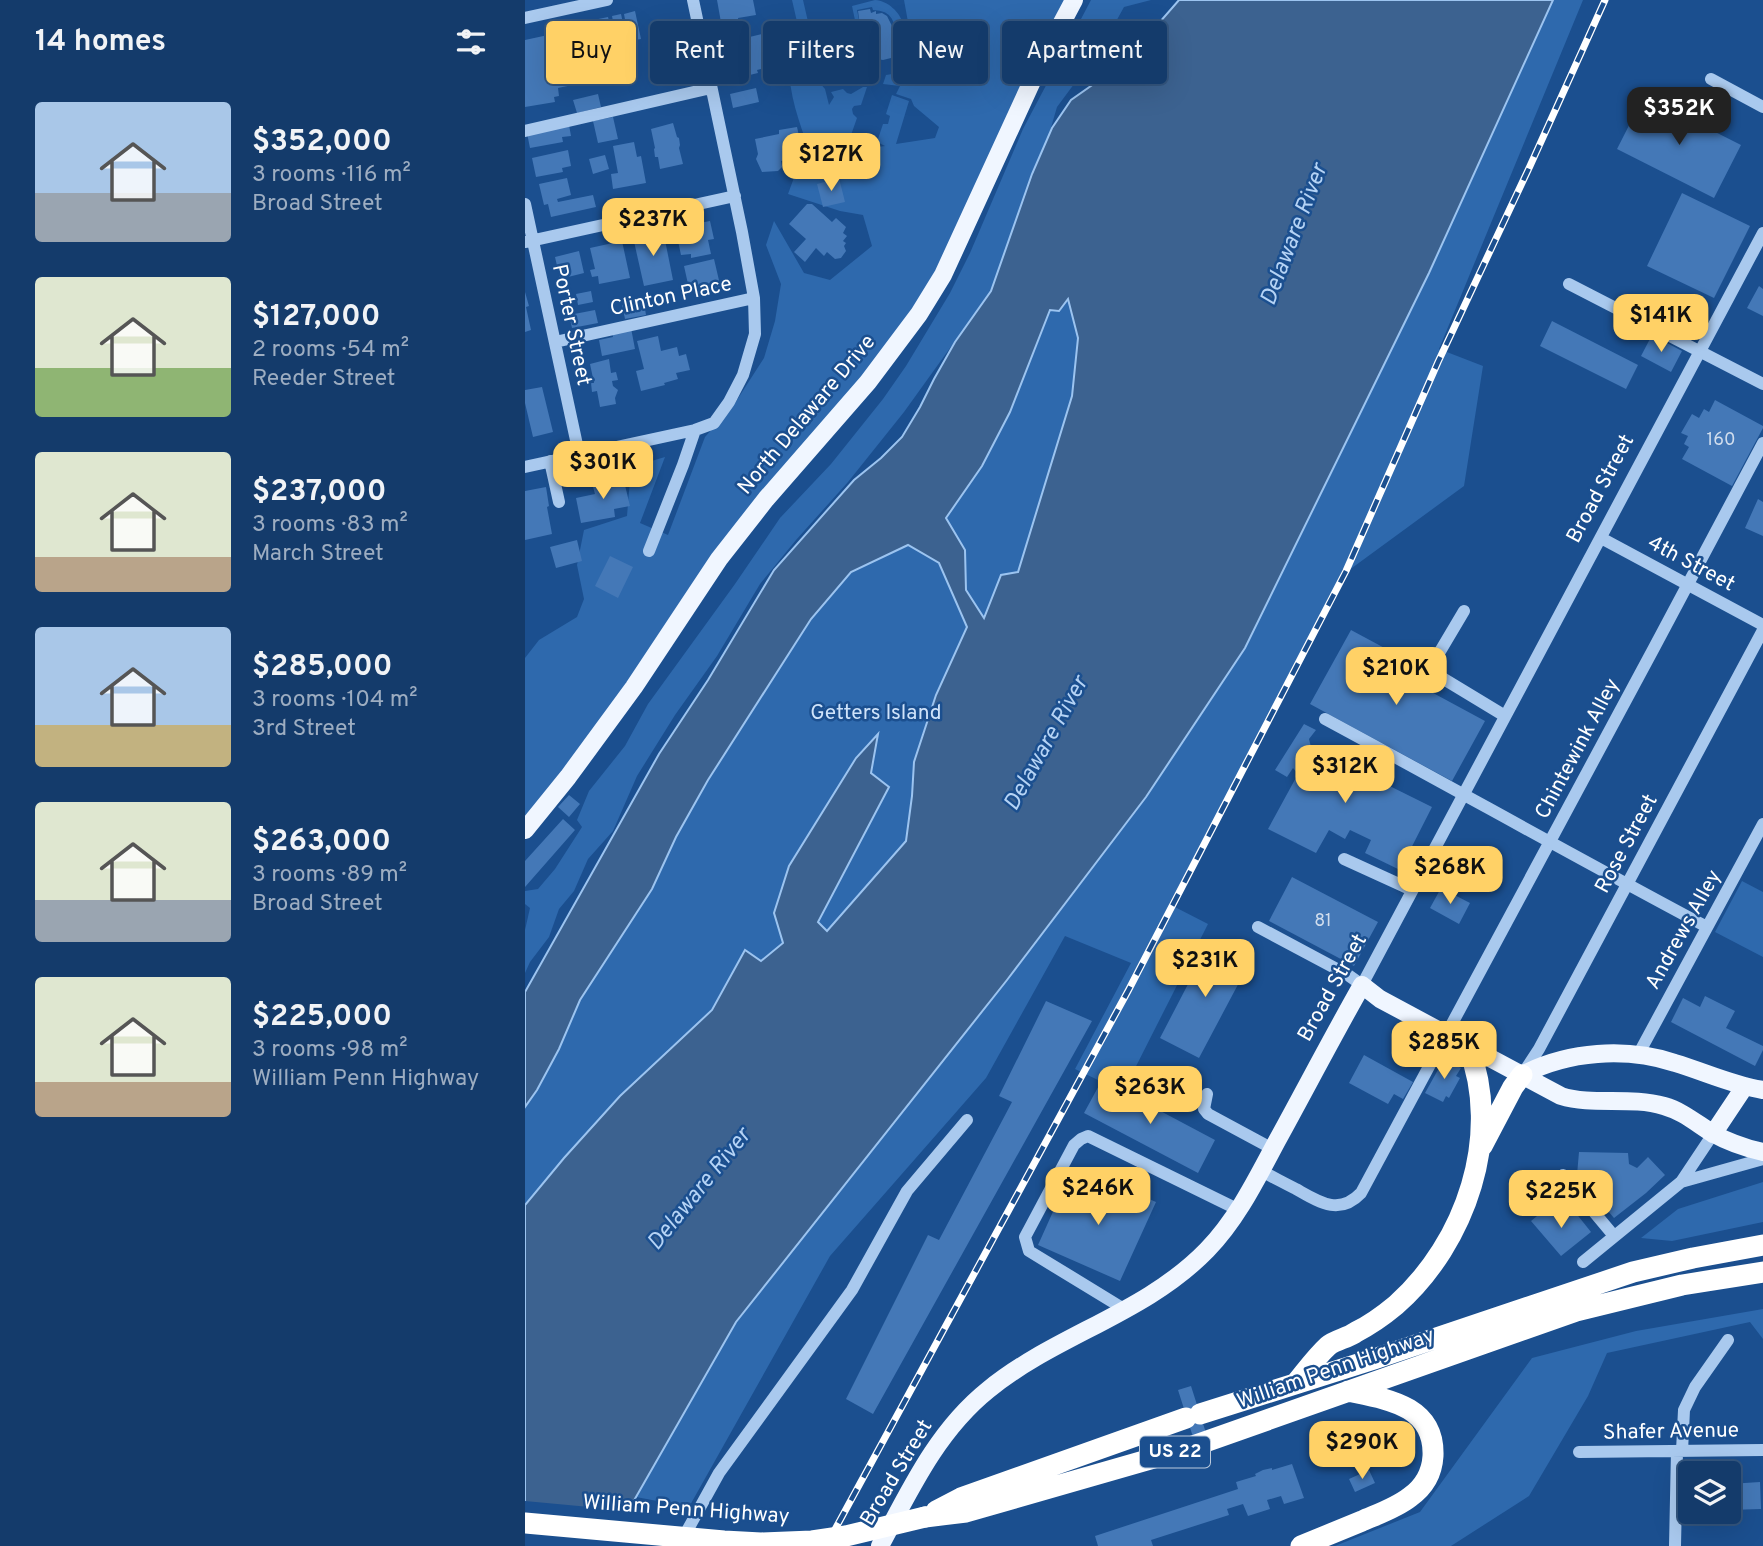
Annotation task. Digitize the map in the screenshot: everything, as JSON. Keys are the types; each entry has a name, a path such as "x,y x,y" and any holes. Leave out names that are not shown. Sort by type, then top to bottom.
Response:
{"highway":[{"path":"1296,1383 1329,1345 1356,1333 1394,1306 1418,1282 1441,1252 1459,1219 1472,1183 1478,1154 1480,1096 1478,1076 1468,1046"},
{"path":"1478,1154 1522,1074"},
{"name":"William Penn Highway","path":"925,1517 961,1498 1193,1416 1374,1359 1633,1272 1763,1245"},
{"name":"William Penn Highway","path":"525,1523 761,1543 812,1541 846,1536 925,1517 966,1512 1182,1450 1588,1307 1682,1285 1763,1272"},
{"path":"1301,1546 1404,1501 1419,1490 1432,1468 1433,1443 1428,1429 1418,1416 1397,1402 1348,1391"}],"main road":[{"name":"North Delaware Drive","path":"525,830 634,687 719,559 766,499 868,382 919,314 943,275 1039,66 1074,0"},
{"path":"1362,985 1380,999 1568,1098 1640,1101 1667,1106 1738,1146 1763,1152"},
{"name":"Broad Street","path":"880,1546 930,1454 965,1410 994,1385 1017,1370 1167,1284 1218,1238 1239,1210 1362,985"},
{"path":"1522,1074 1539,1066 1570,1058 1604,1054 1638,1055 1677,1063 1763,1090"},
{"path":"1713,1133 1745,1086"}],"street":[{"path":"525,18 607,0"},
{"path":"525,467 695,430 714,423 743,375 755,334 754,298 693,0"},
{"path":"1711,79 1763,107"},
{"path":"525,131 711,88"},
{"path":"529,242 734,196"},
{"name":"Porter Street","path":"525,204 529,242 555,342 579,454"},
{"name":"Broad Street","path":"1362,985 1763,233"},
{"path":"1569,284 1763,384"},
{"name":"Clinton Place","path":"555,342 754,298"},
{"path":"649,551 695,430"},
{"name":"Chintewink Alley","path":"1261,1171 1333,1206 1355,1199 1361,1193 1763,443"},
{"path":"550,461 559,502"},
{"name":"4th Street","path":"1601,538 1763,627"},
{"path":"1464,611 1429,670 1506,716"},
{"name":"Rose Street","path":"1522,1074 1539,1049 1763,627"},
{"path":"1325,719 1707,927"},
{"name":"Andrews Alley","path":"1638,1055 1763,824"},
{"path":"1344,859 1412,890"},
{"path":"1258,927 1362,985"},
{"path":"1207,1094 1204,1109 1208,1114 1273,1149"},
{"path":"679,1546 719,1473 852,1290 907,1191 967,1120"},
{"path":"1583,1262 1681,1182 1713,1133"},
{"path":"1124,1309 1029,1251 1025,1237 1074,1145 1088,1136 1239,1210"},
{"path":"1681,1182 1763,1159"},
{"path":"1563,1175 1614,1236"},
{"path":"1675,1546 1684,1410 1695,1387 1728,1340"},
{"name":"Shafer Avenue","path":"1580,1452 1763,1450"}],"green space":[{"path":"792,0 803,0 808,21 797,21"},
{"path":"875,0 884,2 893,8 902,21 893,21 887,14 873,10 872,7 857,10 859,21 855,21 852,6"},
{"path":"904,0 1067,0 1057,21 1002,21 1002,84 1027,84 964,218 925,290 885,347 672,618 611,705 525,817 525,658 539,640 577,617 584,599 577,565 584,530 627,516 631,467 665,457 640,523 668,535 705,437 735,403 764,358 775,321 781,284 766,245 774,221 804,273 830,280 872,246 863,215 840,211 788,194 799,164 809,150 791,84 821,84 825,89 829,105 834,97 831,92 843,89 851,94 867,87 861,105 852,109 857,118 850,138 842,137 856,147 873,148 885,146 877,142 883,124 888,124 890,116 886,114 892,95 909,101 896,144 935,138 939,127 914,106 911,99 896,94 900,86 883,84 886,75 893,73 893,84 988,84 988,21 908,21"},
{"path":"1091,0 1151,0 1124,7 1116,21 1080,21"},
{"path":"1553,0 1583,0 1439,349 1483,366 1464,486 1341,576 1325,614 1169,904 1208,924 1123,1092 1075,1069 1131,963 1065,936 986,1078 830,1256 689,1507 636,1497 736,1322 1007,980 1146,797 1242,653 1429,273"},
{"path":"1047,84 1074,84 1057,107 991,291 904,412 760,584 717,656 675,715 637,776 613,831 588,859 574,891 559,909 549,937 525,973 525,930 530,908 525,904 525,891 538,889 555,869 582,827 577,820 589,791 625,746 648,704 780,518 831,464 906,366 950,293 970,253 1023,129"},
{"name":"Getters Island","path":"1068,298 1078,338 1072,396 1021,561 975,761 778,988 525,1241 525,1107 559,1049 580,1000 652,889 676,837 708,780 811,619 837,565 946,519 982,466 1010,412 1051,309"},
{"path":"1742,881 1763,892 1763,957 1715,932"},
{"path":"1763,1182 1763,1222 1672,1241 1641,1238 1678,1209"},
{"path":"1763,1309 1763,1339 1750,1322 1607,1353 1588,1396 1529,1496 1451,1546 1335,1546 1420,1512 1532,1358 1636,1331"}],"water":[{"name":"Delaware River","path":"1179,0 1553,0 1429,273 1245,648 1146,797 1007,980 736,1322 608,1546 525,1546 525,1205 620,1096 712,1010 745,950 761,961 783,943 774,913 789,866 856,758 878,734 871,773 889,787 818,922 827,931 906,841 914,762 936,695 967,627 939,563 908,545 851,572 811,619 708,780 676,837 652,889 580,1000 559,1049 525,1107 525,992 659,754 708,680 774,570 854,480 902,437 955,342 991,291 1032,174 1052,128 1071,100 1094,84 1167,84 1167,21 1161,21","holes":["1068,299 1078,338 1072,396 1018,572 1001,575 984,618 966,590 965,550 946,518 982,466 1010,412 1050,310 1059,311"]}],"pier":[{"path":"525,1501 632,1511 612,1546 525,1546"}],"building":[{"path":"717,0 753,0 756,15 738,18 738,21 721,21"},
{"path":"870,9 871,13 876,11 876,14 887,16 893,30 893,59 879,59 879,21 859,21 858,11"},
{"path":"635,11 641,39 636,40 636,21 625,21 624,14"},
{"path":"621,14 623,21 613,21 612,16"},
{"path":"608,17 609,21 589,21"},
{"path":"762,34 763,68 749,75 749,37"},
{"path":"546,35 546,84 577,84 558,88 559,96 554,97 555,102 525,107 525,40"},
{"path":"756,88 759,102 733,108 730,94"},
{"path":"598,94 601,107 577,113 573,100"},
{"path":"1644,96 1741,145 1714,198 1617,149"},
{"path":"613,117 618,139 598,143 593,121"},
{"path":"673,123 679,138 683,164 660,169 658,157 655,157 651,129"},
{"path":"569,125 571,136 562,137 563,142 530,148 527,133"},
{"path":"797,127 803,153 787,156 788,159 781,161 782,167 778,171 762,172 756,159 758,154 755,139"},
{"path":"634,142 637,157 641,156 646,183 613,189 611,174 618,173 613,146"},
{"path":"568,150 571,166 562,168 563,172 536,177 532,158"},
{"path":"605,155 609,169 593,174 589,159"},
{"path":"567,178 571,195 557,199 558,202 593,195 596,207 551,217 548,204 544,205 539,184"},
{"path":"839,178 845,202 823,207 817,184"},
{"path":"1682,193 1750,226 1714,298 1647,266"},
{"path":"807,204 812,204 832,222 836,218 846,227 843,233 847,236 843,241 846,243 846,251 841,258 835,259 827,252 824,256 816,248 805,262 794,252 806,239 789,224"},
{"path":"710,221 714,239 708,240 711,254 691,258 691,254 681,255 678,241 686,239 683,226"},
{"path":"663,230 673,280 644,286 633,237"},
{"path":"622,241 630,278 599,284 598,276 592,277 590,270 595,269 590,248"},
{"path":"579,251 584,273 560,279 555,257"},
{"path":"714,259 721,289 700,294 699,291 690,293 684,266"},
{"path":"1759,286 1763,289 1763,316 1747,308"},
{"path":"591,291 593,302 578,305 576,294"},
{"path":"525,292 531,330 525,332"},
{"path":"643,296 646,315 625,319 622,305 630,303 630,299"},
{"path":"595,310 598,323 572,328 569,315"},
{"path":"1552,321 1638,365 1626,389 1540,346"},
{"path":"631,328 635,349 602,356 599,340 613,337 612,331"},
{"path":"1652,335 1682,351 1671,372 1641,356"},
{"path":"658,336 661,351 677,347 679,356 686,354 690,370 676,373 678,379 664,383 665,385 641,391 636,371 644,369 637,341"},
{"path":"609,359 611,373 616,372 618,380 612,381 618,390 616,404 600,407 597,391 592,392 591,383 594,383 590,364"},
{"path":"542,387 553,432 533,437 525,403 525,390"},
{"path":"1715,400 1763,426 1732,486 1682,459 1689,447 1684,444 1688,436 1681,433 1692,414 1699,418 1704,409 1709,412"},
{"path":"623,477 630,506 614,509 615,517 581,523 576,498 595,494 592,483"},
{"path":"546,487 552,534 525,540 525,491"},
{"path":"1758,499 1763,502 1763,536 1745,528"},
{"path":"577,540 582,561 556,568 550,547"},
{"path":"610,556 633,567 618,598 595,586"},
{"path":"1351,630 1405,659 1398,674 1485,721 1452,781 1310,704"},
{"path":"1304,724 1316,730 1309,739 1311,747 1432,807 1400,870 1365,853 1371,840 1350,830 1345,839 1329,830 1316,853 1268,829 1298,774 1293,768 1287,777 1275,770"},
{"path":"569,795 580,804 569,817 558,807"},
{"path":"563,819 575,830 525,887 525,861"},
{"path":"1292,877 1378,922 1354,966 1269,921"},
{"path":"1441,888 1470,903 1459,924 1430,908"},
{"path":"1211,940 1251,960 1199,1058 1160,1038"},
{"path":"1705,996 1735,1011 1726,1028 1763,1046 1755,1066 1671,1022 1683,998 1700,1007"},
{"path":"1046,1001 1092,1021 873,1414 846,1399 928,1235 939,1240 1012,1102 999,1096"},
{"path":"1364,1055 1413,1082 1403,1099 1394,1094 1388,1104 1349,1083"},
{"path":"1444,1059 1461,1068 1456,1076 1460,1078 1449,1098 1446,1096 1443,1102 1425,1093"},
{"path":"1102,1080 1215,1140 1198,1173 1084,1113"},
{"path":"1579,1152 1628,1153 1629,1164 1637,1168 1648,1157 1665,1175 1614,1218 1577,1175"},
{"path":"1103,1179 1156,1202 1120,1281 1038,1245 1065,1185 1094,1198"},
{"path":"1548,1207 1561,1223 1575,1212 1591,1232 1561,1256 1531,1221"},
{"path":"1191,1386 1206,1433 1193,1437 1178,1390"},
{"path":"1292,1464 1304,1498 1284,1504 1281,1496 1267,1500 1270,1509 1248,1516 1243,1504 1227,1509 1229,1515 1151,1540 1153,1546 1098,1546 1095,1536 1238,1489 1236,1482 1256,1476 1255,1474 1263,1470"},
{"path":"1369,1470 1375,1483 1355,1492 1349,1479"},
{"path":"1760,1482 1761,1509 1741,1510 1741,1483"}],"railway":[{"path":"826,1546 1128,991 1346,571 1438,362 1605,0"}]}
